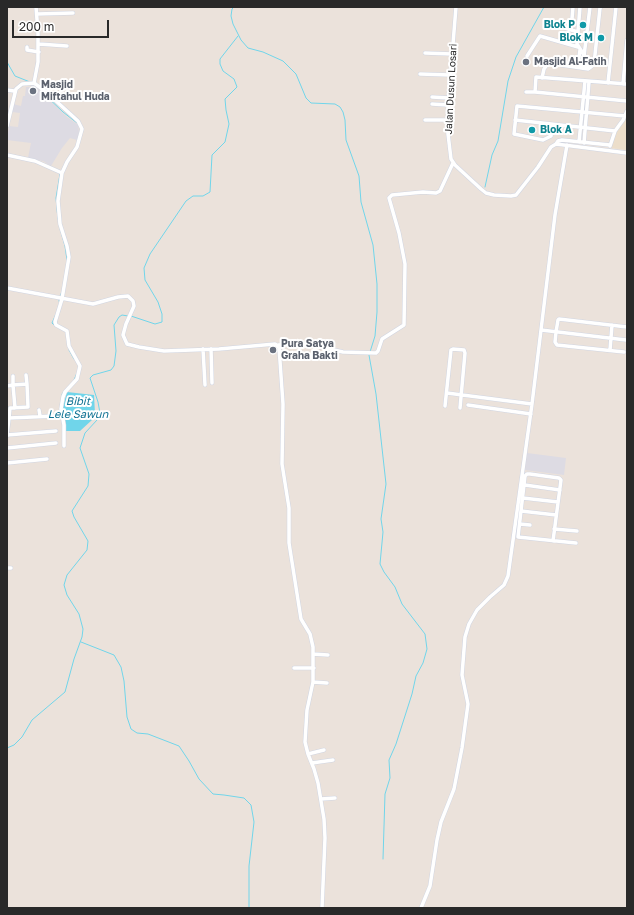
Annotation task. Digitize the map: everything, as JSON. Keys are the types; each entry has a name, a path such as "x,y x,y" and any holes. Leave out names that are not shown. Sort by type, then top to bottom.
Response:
{"street":[{"path":"34,83 39,52 36,7"},
{"name":"Jalan Dusun Losari","path":"453,163 448,134 448,105 456,7"},
{"path":"571,30 573,7"},
{"path":"578,65 580,55 578,32 580,7"},
{"path":"584,56 590,7"},
{"path":"548,63 588,69 594,64 599,13 601,7"},
{"path":"608,83 616,7"},
{"path":"37,14 74,14"},
{"path":"555,25 578,32"},
{"path":"527,56 540,36 579,48 591,66"},
{"path":"535,92 536,77 625,84 627,40"},
{"path":"39,44 67,46"},
{"path":"22,51 27,49 39,52"},
{"path":"425,53 452,54"},
{"path":"580,55 584,56"},
{"path":"542,78 544,69 550,61 591,66"},
{"path":"420,74 450,75"},
{"path":"582,142 587,81"},
{"path":"7,126 9,108 14,91 20,85 34,83 78,121 82,129 77,147 62,173 58,193 60,224 69,257 55,324 68,331 69,346 80,366 77,379 65,392 63,397 61,409 64,425 64,446"},
{"path":"7,90 14,91"},
{"path":"526,92 627,101"},
{"path":"432,98 449,98"},
{"path":"7,99 12,100"},
{"path":"432,104 448,105"},
{"path":"552,125 550,136 543,140 514,134 517,106 584,112 626,113"},
{"path":"609,150 615,130 626,113"},
{"path":"425,120 448,120"},
{"path":"516,120 552,125 615,130"},
{"path":"7,288 93,304 118,297 128,296 134,303 134,308 129,317 123,335 127,344 148,349 211,349 272,344 307,344 337,351 376,353 382,339 402,327 405,323 405,264 399,233 389,198 392,195 423,192 436,193 440,191 453,163 486,193 511,196 516,194 521,189 558,141 562,140 610,145"},
{"path":"556,144 627,153"},
{"path":"517,537 555,215 566,145"},
{"path":"7,155 35,161 62,173"},
{"path":"624,352 557,345 555,342 556,332 559,319 627,327"},
{"path":"610,350 612,325"},
{"path":"541,330 626,340"},
{"path":"278,345 280,350 280,374 283,404 282,464 289,508 289,543 302,619 311,637 313,654 313,682 310,694 305,742 321,799 324,819 325,838 322,908"},
{"path":"203,349 205,385"},
{"path":"211,349 212,382"},
{"path":"445,406 451,350 464,350 460,408"},
{"path":"26,375 28,407 10,408 7,436 56,431"},
{"path":"13,376 15,408"},
{"path":"7,386 27,384"},
{"path":"447,393 532,404"},
{"path":"468,405 531,414"},
{"path":"39,410 40,416"},
{"path":"9,418 56,416"},
{"path":"7,448 56,443"},
{"path":"7,463 47,459"},
{"path":"421,908 430,886 437,840 454,789 462,748 468,704 462,675 464,636 469,624 481,606 506,581 520,524 524,485 526,476 529,474 559,478 561,481 553,541"},
{"path":"524,485 560,490"},
{"path":"523,498 558,502"},
{"path":"521,511 556,515"},
{"path":"520,524 530,525"},
{"path":"554,529 577,531"},
{"path":"517,537 576,543"},
{"path":"313,654 328,655"},
{"path":"294,668 314,668"},
{"path":"313,682 327,683"},
{"path":"308,754 324,750"},
{"path":"312,763 332,760"},
{"path":"321,799 335,798"}],"shaded area":[{"path":"31,85 35,86 67,117 78,125 79,132 77,140 70,138 51,166 43,161 28,158 31,143 7,140 9,126 18,127 20,113 12,112 13,104 21,106 23,96 25,96 26,87 31,87"},
{"path":"627,115 627,150 611,148 616,132"},
{"path":"527,453 566,458 564,475 525,470"}],"water":[{"name":"Bibit Lele Sawun","path":"67,392 94,395 95,414 93,414 92,420 80,431 66,431 65,418 62,410"}],"waterway":[{"path":"234,7 232,9 231,16 233,24 241,40 248,48 263,52 283,61 296,74 306,98 311,103 335,104 340,107 343,112 346,140 359,176 361,202 373,245 377,284 377,312 375,336 370,352"},
{"path":"485,187 492,155 498,141 508,81 516,57 544,7"},
{"path":"131,316 155,324 162,322 162,314 158,302 145,280 144,268 150,254 186,201 193,196 203,196 210,192 212,155 225,142 229,124 225,99 237,87 234,79 223,71 220,64 220,59 238,36"},
{"path":"7,62 15,76 30,82"},
{"path":"43,93 77,123"},
{"path":"58,219 56,198 60,174"},
{"path":"60,228 67,260"},
{"path":"59,301 62,291"},
{"path":"54,325 52,323 56,314"},
{"path":"7,748 14,745 22,737 32,720 65,692 82,637 83,629 79,614 67,595 64,585 67,575 87,550 88,541 72,511 88,486 89,474 80,448 85,433 97,420 100,413 90,378 93,375 111,370 114,366 116,351 114,325 122,315 128,316"},
{"path":"69,350 74,359"},
{"path":"369,355 376,394 386,484 381,519 383,532 380,564 395,587 402,604 425,634 427,649 423,663 416,676 412,694 396,744 389,760 390,778 385,794 383,859"},
{"path":"74,380 77,373"},
{"path":"62,394 67,388"},
{"path":"81,642 114,655 121,667 124,681 127,717 131,729 137,733 148,734 179,746 199,779 213,794 244,798 251,805 254,822 249,866 249,908"}],"place":[{"name":"Blok P","path":"583,25"},
{"name":"Blok M","path":"601,38"},
{"name":"Masjid Al-Fatih","path":"526,62"},
{"name":"Masjid Miftahul Huda","path":"33,91"},
{"name":"Blok A","path":"532,130"},
{"name":"Pura Satya Graha Bakti","path":"273,350"}]}
